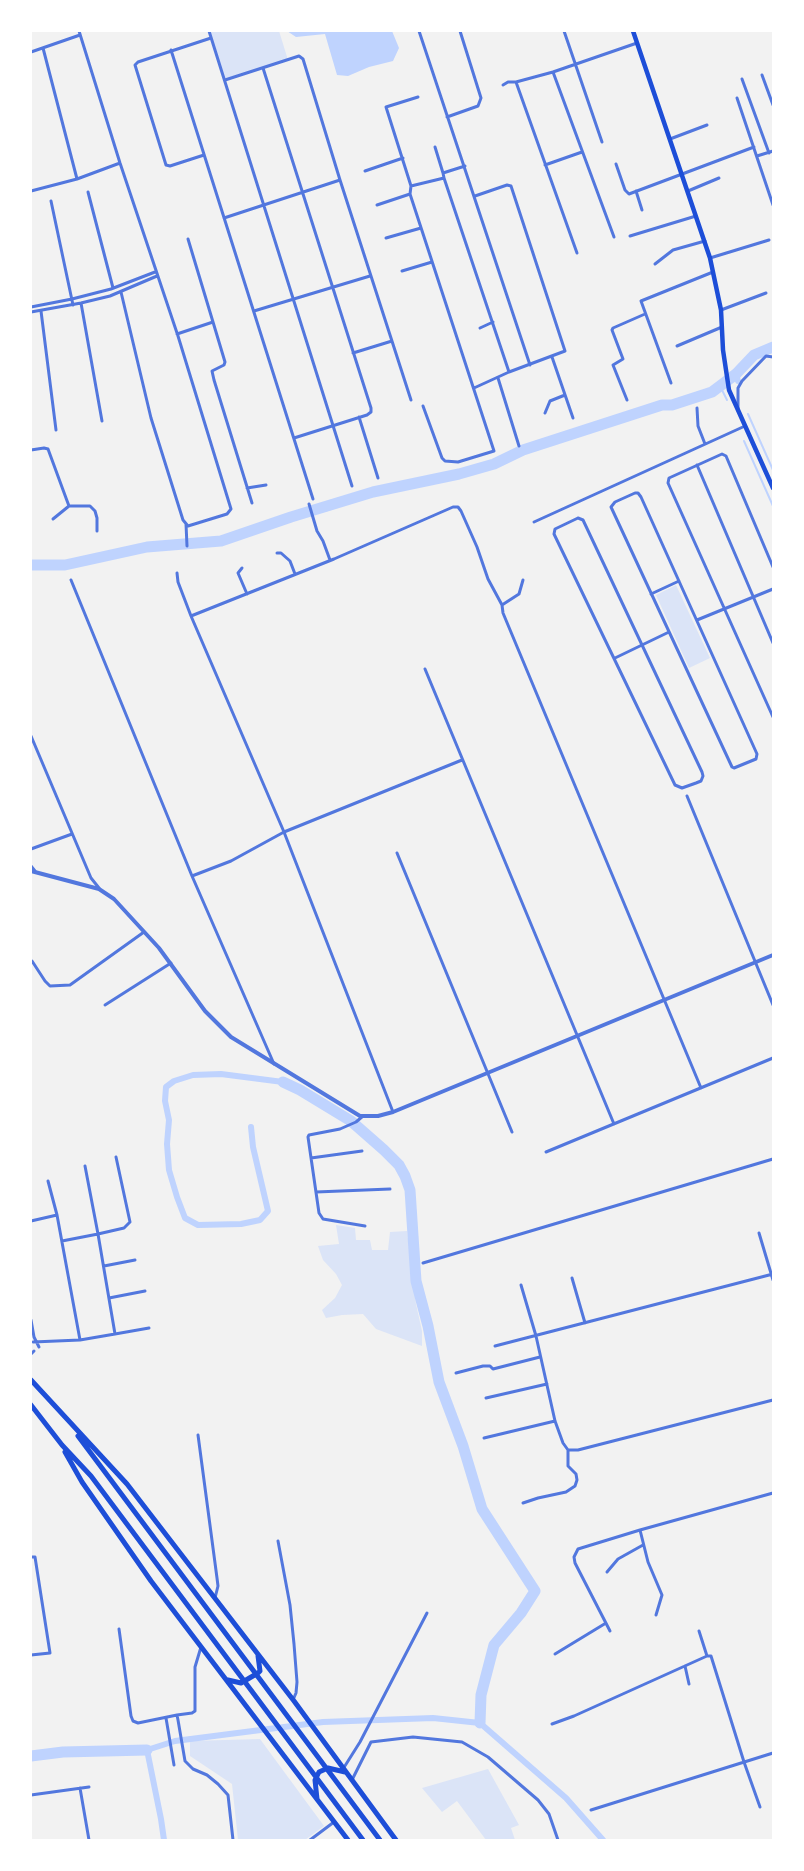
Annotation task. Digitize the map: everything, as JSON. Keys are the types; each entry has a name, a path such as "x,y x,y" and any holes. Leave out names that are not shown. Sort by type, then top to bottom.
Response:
{"main road":[{"path":"633,31 710,258 721,310 724,356 729,390 773,488"},
{"path":"31,1380 126,1484 215,1598 396,1840"},
{"path":"31,1405 62,1445 90,1476 363,1840"},
{"path":"66,1419 101,1469 380,1840"},
{"path":"62,1445 82,1482 151,1581 348,1840"},
{"path":"227,1680 241,1683 252,1678 260,1671 258,1656"},
{"path":"317,1800 315,1780 319,1772 328,1768 344,1770"}],"street":[{"path":"209,31 352,486"},
{"path":"419,31 530,365"},
{"path":"448,117 478,106 482,98 460,31"},
{"path":"564,31 602,142"},
{"path":"31,52 80,33 231,509 227,514 188,526 186,524"},
{"path":"204,155 170,166 165,162 135,65 138,62 171,50 211,38"},
{"path":"502,85 553,72 637,43"},
{"path":"43,48 76,179"},
{"path":"171,50 313,499"},
{"path":"225,80 299,56 303,59 370,276 411,400"},
{"path":"263,68 371,408 371,412 359,417 294,438"},
{"path":"553,72 614,238"},
{"path":"762,75 773,105"},
{"path":"742,79 771,152 757,156"},
{"path":"516,82 577,253"},
{"path":"418,97 386,107 411,186 410,194 494,448 492,452 458,462 445,461 442,458 423,406"},
{"path":"737,98 773,205"},
{"path":"670,139 707,125"},
{"path":"435,147 509,372"},
{"path":"616,164 626,193 754,147"},
{"path":"545,165 582,152"},
{"path":"365,171 403,158"},
{"path":"31,191 76,179 120,163"},
{"path":"443,173 465,166"},
{"path":"411,186 444,178"},
{"path":"688,191 719,178"},
{"path":"224,218 340,180"},
{"path":"474,388 509,372 563,353 564,347 512,188 507,185 475,196"},
{"path":"636,191 642,210"},
{"path":"88,192 113,288"},
{"path":"377,204 410,194"},
{"path":"52,201 73,305"},
{"path":"630,236 697,216"},
{"path":"386,238 421,228"},
{"path":"188,239 225,362 224,365 214,369 212,372 252,503"},
{"path":"710,258 769,240"},
{"path":"655,264 673,250 705,241"},
{"path":"402,271 432,262"},
{"path":"672,383 641,303 643,299 713,272"},
{"path":"31,307 72,299 156,274"},
{"path":"31,312 73,305 121,292 156,274"},
{"path":"254,311 370,276"},
{"path":"121,292 156,437 186,524 187,546"},
{"path":"721,310 766,293"},
{"path":"81,303 102,420"},
{"path":"42,311 56,430"},
{"path":"628,400 613,365 623,359 612,329 645,314"},
{"path":"177,334 213,322"},
{"path":"480,328 493,322"},
{"path":"677,346 722,327"},
{"path":"353,353 392,341"},
{"path":"738,412 738,388 742,381 766,356 773,357"},
{"path":"552,357 573,418"},
{"path":"498,378 519,446"},
{"path":"545,413 550,401 565,395"},
{"path":"697,408 698,426 705,444"},
{"path":"359,417 378,478"},
{"path":"534,522 745,426"},
{"path":"31,450 48,449 68,506"},
{"path":"773,567 726,456 722,454 671,476 668,483 773,717"},
{"path":"697,465 773,643"},
{"path":"247,488 266,485"},
{"path":"635,492 640,494 697,620 757,754 756,760 732,767 651,594 611,508 614,502 635,492"},
{"path":"53,519 68,506 90,506 95,511 97,518 97,531"},
{"path":"309,506 317,531 330,560"},
{"path":"191,616 330,560 453,507 458,507 477,547 488,579 502,605 502,613 701,1088"},
{"path":"578,518 583,520 702,772 701,781 682,788 675,785 615,658 554,534 558,527 578,518"},
{"path":"277,553 281,553 290,561 295,574"},
{"path":"242,568 238,573 247,594"},
{"path":"177,572 178,582 191,616 284,832 393,1112"},
{"path":"71,580 192,876 274,1064"},
{"path":"502,605 518,594 523,580"},
{"path":"651,594 679,581"},
{"path":"697,620 773,589"},
{"path":"615,658 669,632"},
{"path":"425,669 614,1124"},
{"path":"31,736 91,878 99,889"},
{"path":"192,876 231,860 284,832 462,760"},
{"path":"687,796 773,1005"},
{"path":"31,849 72,834"},
{"path":"397,853 512,1132"},
{"path":"31,866 33,871 49,877 99,889 114,898 171,963 205,1011 217,1024 231,1036 274,1064 352,1112 363,1116 378,1116 393,1112 773,956"},
{"path":"32,961 50,986 70,985 145,932"},
{"path":"105,1005 171,963"},
{"path":"546,1152 773,1058"},
{"path":"363,1116 350,1126 309,1135 308,1138 319,1213 323,1219 365,1226"},
{"path":"311,1158 362,1151"},
{"path":"62,1241 124,1228 130,1222 116,1157"},
{"path":"423,1263 773,1159"},
{"path":"85,1166 115,1334"},
{"path":"48,1180 57,1215 80,1340"},
{"path":"316,1192 390,1189"},
{"path":"31,1221 57,1215"},
{"path":"759,1233 773,1280"},
{"path":"103,1266 135,1260"},
{"path":"495,1346 772,1274"},
{"path":"572,1278 584,1323"},
{"path":"521,1285 536,1336 555,1420 563,1443 568,1450 568,1466 576,1474 577,1480 575,1486 566,1492 523,1503"},
{"path":"109,1298 145,1291"},
{"path":"31,1320 35,1350"},
{"path":"35,1342 80,1340 149,1328"},
{"path":"35,1350 44,1341"},
{"path":"456,1373 483,1366 490,1366 494,1369 540,1357"},
{"path":"486,1398 547,1384"},
{"path":"568,1450 578,1450 773,1400"},
{"path":"484,1438 555,1420"},
{"path":"198,1435 218,1586 215,1598"},
{"path":"610,1631 576,1563 574,1557 576,1552 584,1546 773,1493"},
{"path":"640,1530 643,1545 662,1595 656,1615"},
{"path":"278,1541 290,1605 297,1682 293,1701"},
{"path":"607,1572 618,1559 643,1545"},
{"path":"31,1557 35,1557 50,1653 31,1655"},
{"path":"344,1770 427,1613"},
{"path":"556,1654 606,1623"},
{"path":"119,1629 132,1719 136,1723 195,1711 195,1667 201,1646"},
{"path":"700,1631 707,1656"},
{"path":"552,1724 574,1716 707,1656 712,1656 744,1762 760,1807"},
{"path":"685,1666 689,1684"},
{"path":"177,1715 185,1761 193,1769 207,1775 228,1795 234,1840"},
{"path":"166,1718 174,1765"},
{"path":"352,1781 371,1742 414,1737 462,1742 488,1757 538,1800 549,1814 558,1840"},
{"path":"591,1810 773,1753"},
{"path":"31,1795 89,1787"},
{"path":"80,1788 89,1840"},
{"path":"310,1840 334,1822"}],"shaded area":[{"path":"209,31 279,31 288,60 224,79"},
{"path":"676,585 710,658 689,668 656,595"},
{"path":"336,1225 355,1228 356,1240 370,1240 372,1250 388,1250 390,1232 407,1231 416,1304 422,1331 422,1346 376,1329 363,1314 326,1318 322,1310 335,1298 342,1285 336,1274 323,1260 318,1246 339,1244"},
{"path":"260,1739 324,1826 305,1840 238,1840 232,1784 190,1756 190,1741"},
{"path":"488,1769 519,1825 511,1828 515,1840 486,1840 457,1801 442,1812 422,1788"}],"water":[{"path":"287,31 392,31 399,48 393,61 369,67 348,76 337,75 325,34 296,37"}],"waterway":[{"path":"31,565 65,565 147,547 221,541 373,492 459,474 494,464 523,450 662,405 672,405 712,392 736,374 754,355 773,347"},
{"path":"736,374 738,381"},
{"path":"720,386 727,400"},
{"path":"748,414 773,470"},
{"path":"744,441 773,506"},
{"path":"251,1127 253,1147 268,1211 260,1220 241,1224 198,1225 185,1218 169,1170 167,1144 169,1120 165,1101 166,1087 174,1081 193,1075 221,1074 283,1082"},
{"path":"283,1082 300,1090 351,1121 399,1165 405,1176 410,1190 416,1281 428,1326 439,1382 463,1446 482,1509 535,1591 521,1613 494,1645 481,1695 480,1723"},
{"path":"164,1840 147,1750 175,1741 323,1722 433,1718 480,1723 566,1798 603,1840"},
{"path":"31,1756 63,1752 147,1750"}]}
